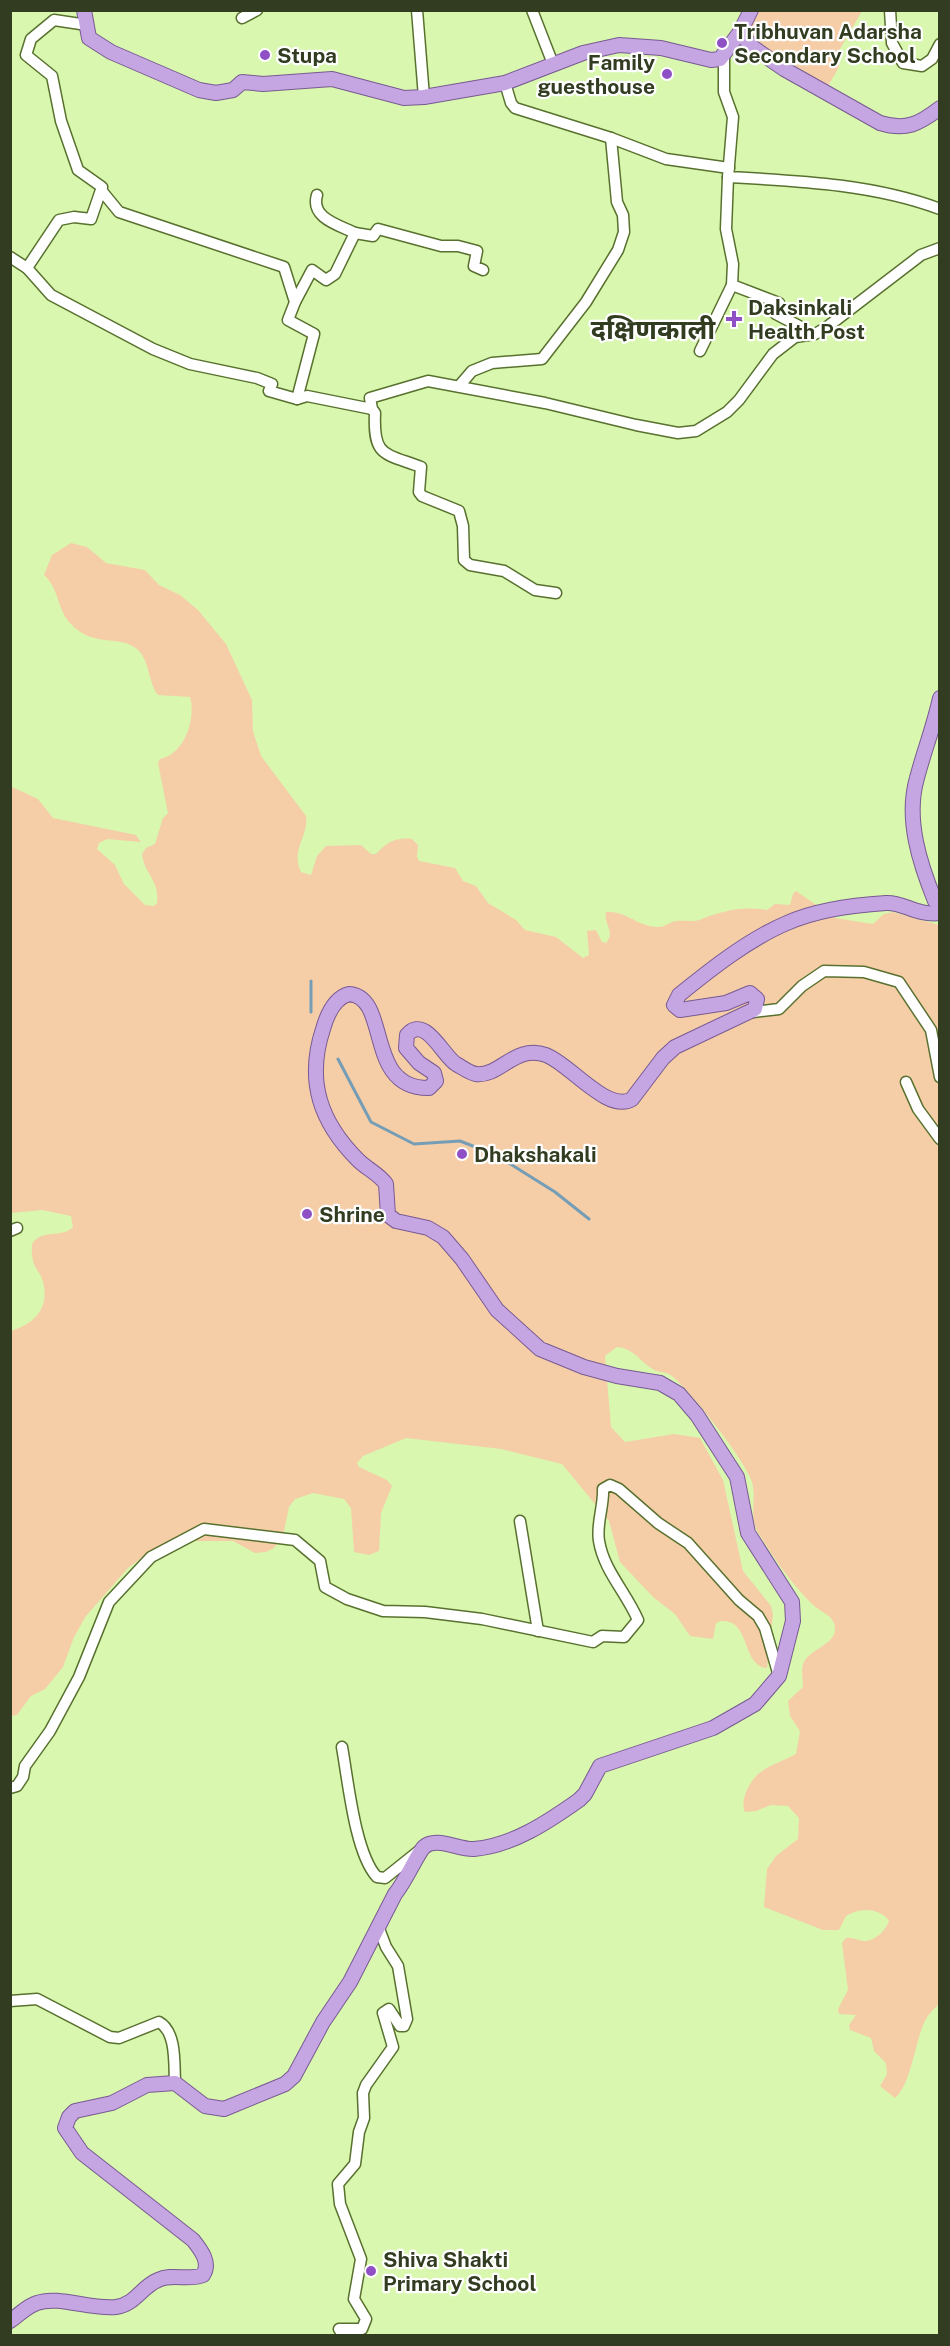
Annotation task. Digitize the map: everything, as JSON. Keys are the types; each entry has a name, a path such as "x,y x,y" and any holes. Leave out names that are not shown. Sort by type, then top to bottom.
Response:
{"main road":[{"path":"84,10 89,38 111,52 199,90 216,93 233,90 242,82 263,84 332,80 404,98 424,97 505,83 593,50 619,45 661,48 711,60 724,57 751,10"},
{"path":"740,32 751,46 784,69 880,123 896,128 912,127 939,108"},
{"path":"939,698 930,740 916,779 913,800 919,861 935,901 939,903"},
{"path":"10,2321 29,2306 42,2301 102,2308 123,2306 136,2299 157,2280 196,2277 205,2273 205,2260 193,2240 82,2153 65,2128 69,2117 75,2111 112,2103 147,2085 175,2083 205,2106 224,2109 270,2091 290,2080 350,1982 378,1926 424,1847 434,1842 463,1850 476,1849 522,1835 579,1800 585,1794 600,1766 713,1728 755,1704 779,1676 793,1621 792,1602 748,1533 737,1477 690,1405 669,1387 660,1383 617,1376 584,1367 540,1349 527,1340 497,1310 462,1259 443,1237 428,1228 396,1221 388,1215 386,1184 359,1162 340,1137 319,1100 314,1073 324,1023 336,1001 350,994 360,996 367,1002 387,1063 398,1077 413,1085 429,1088 436,1081 434,1073 419,1063 406,1048 407,1035 412,1030 419,1030 431,1036 452,1062 473,1073 484,1073 517,1056 536,1052 568,1067 604,1096 621,1103 632,1099 663,1058 675,1047 720,1024 753,1012 757,999 750,993 729,1002 688,1010 677,1009 674,1002 683,992 741,950 788,922 840,909 887,903 921,914 939,913"}],"street":[{"path":"242,18 257,10"},
{"path":"417,10 424,97"},
{"path":"532,10 553,64"},
{"path":"890,10 892,43 903,63 922,66 932,59 939,44"},
{"path":"87,25 54,20 31,39 26,55 52,76 61,121 78,170 102,187 101,190 119,212 284,267 295,302"},
{"path":"700,351 732,285 733,264 726,229 733,117 724,92 724,57"},
{"path":"505,83 511,103 515,108 611,138 666,159 729,173 820,182 921,202 939,209"},
{"path":"460,386 472,371 492,363 542,359 586,302 618,250 624,232 623,215 617,202 611,138"},
{"path":"27,268 59,220 74,217 91,219 101,190"},
{"path":"317,195 315,203 318,213 331,222 355,232 373,236 378,229 441,246 458,246 477,251 474,266 483,270"},
{"path":"297,399 314,334 288,320 312,270 326,280 335,274 355,232"},
{"path":"795,336 814,334 827,327 921,255 939,248"},
{"path":"10,257 27,268 51,295 153,349 190,364 257,378 272,384 269,391 297,399 307,396 372,409"},
{"path":"556,593 535,590 504,571 470,565 464,560 464,526 459,511 422,496 419,492 422,467 382,452 376,443 375,413 370,398 429,381 678,433 696,431 727,412 739,400 773,354 795,336 799,326 776,314 779,303 732,285"},
{"path":"753,1012 779,1009 802,986 824,971 864,972 899,982 931,1030 939,1077"},
{"path":"906,1082 918,1109 939,1139"},
{"path":"10,1788 17,1786 23,1777 25,1766 50,1731 79,1677 109,1602 151,1557 204,1529 295,1540 320,1561 325,1587 347,1599 383,1611 425,1612 482,1619 593,1642 602,1636 624,1637 638,1620 630,1600 604,1562 598,1538 603,1489 610,1485 619,1489 658,1522 688,1543 739,1600 758,1616 765,1628 779,1676"},
{"path":"520,1521 538,1632"},
{"path":"342,1747 355,1819 365,1857 372,1872 377,1877 385,1878 424,1847"},
{"path":"344,2336 339,2328 362,2329 366,2319 354,2299 361,2259 340,2204 338,2184 355,2164 359,2132 364,2118 363,2093 366,2085 393,2047 383,2013 389,2009 400,2026 404,2026 407,2019 398,1966 386,1947 378,1926"},
{"path":"10,2001 37,1999 110,2037 119,2038 159,2022 163,2024 173,2044 175,2083"}],"shaded area":[{"path":"751,11 862,11 840,49 839,67 828,86 740,32"},
{"path":"71,543 87,547 106,563 145,570 159,585 180,595 198,610 226,644 252,700 253,731 261,756 306,816 305,831 298,857 301,872 311,875 317,856 326,846 361,845 371,854 376,854 392,842 412,839 418,845 419,861 455,868 463,881 476,886 488,903 516,920 525,930 556,937 583,958 589,955 587,931 596,930 602,942 606,943 609,939 610,931 606,912 613,912 652,927 661,927 676,921 696,921 732,910 767,910 775,904 790,905 796,891 835,918 873,924 884,914 893,912 939,925 940,2003 925,2021 909,2073 895,2098 880,2086 887,2074 886,2063 874,2051 871,2038 850,2030 849,2025 856,2015 839,2014 838,2009 848,1990 842,1943 846,1938 871,1940 884,1930 889,1920 880,1913 863,1910 846,1916 839,1930 823,1930 764,1907 767,1869 776,1856 798,1839 799,1818 788,1806 771,1805 756,1811 745,1812 744,1807 747,1790 758,1774 796,1754 800,1731 790,1716 788,1701 803,1687 803,1664 810,1654 831,1639 834,1634 834,1623 796,1587 759,1534 753,1513 754,1491 750,1477 736,1453 691,1396 672,1376 653,1370 628,1350 617,1347 605,1356 611,1427 625,1442 674,1434 700,1438 723,1480 743,1571 771,1606 773,1615 767,1668 753,1660 742,1634 731,1622 716,1623 713,1639 690,1636 675,1614 653,1597 620,1562 609,1521 562,1464 501,1449 406,1438 363,1456 357,1463 359,1467 387,1480 392,1486 381,1513 379,1551 369,1555 354,1552 351,1508 344,1499 313,1493 295,1499 289,1507 283,1536 274,1548 266,1552 255,1553 233,1541 176,1541 148,1553 128,1568 86,1616 74,1637 63,1667 45,1689 31,1696 17,1715 11,1716 11,1331 25,1325 36,1316 41,1310 45,1296 43,1281 34,1265 32,1244 41,1236 68,1231 73,1227 71,1216 42,1210 11,1213 10,786 38,799 53,818 136,835 141,842 107,839 99,843 97,849 115,865 124,884 145,905 154,906 157,903 156,888 142,854 146,848 155,844 163,818 168,813 158,763 182,743 190,725 191,715 190,697 158,695 144,659 137,649 122,642 88,636 70,623 53,586 44,575 52,555"}],"waterway":[{"path":"311,981 311,1012"},
{"path":"338,1059 371,1122 414,1144 460,1141 496,1155 555,1192 589,1219"}],"place":[{"name":"Tribhuvan Adarsha Secondary School","path":"722,43"},
{"name":"Stupa","path":"265,55"},
{"name":"Family guesthouse","path":"667,74"},
{"name":"Daksinkali Health Post","path":"734,319"},
{"name":"Dhakshakali","path":"462,1154"},
{"name":"Shrine","path":"307,1214"},
{"name":"Shiva Shakti Primary School","path":"371,2271"}],"district":[{"name":"दक्षि‍णकाली","path":"653,329"}]}
